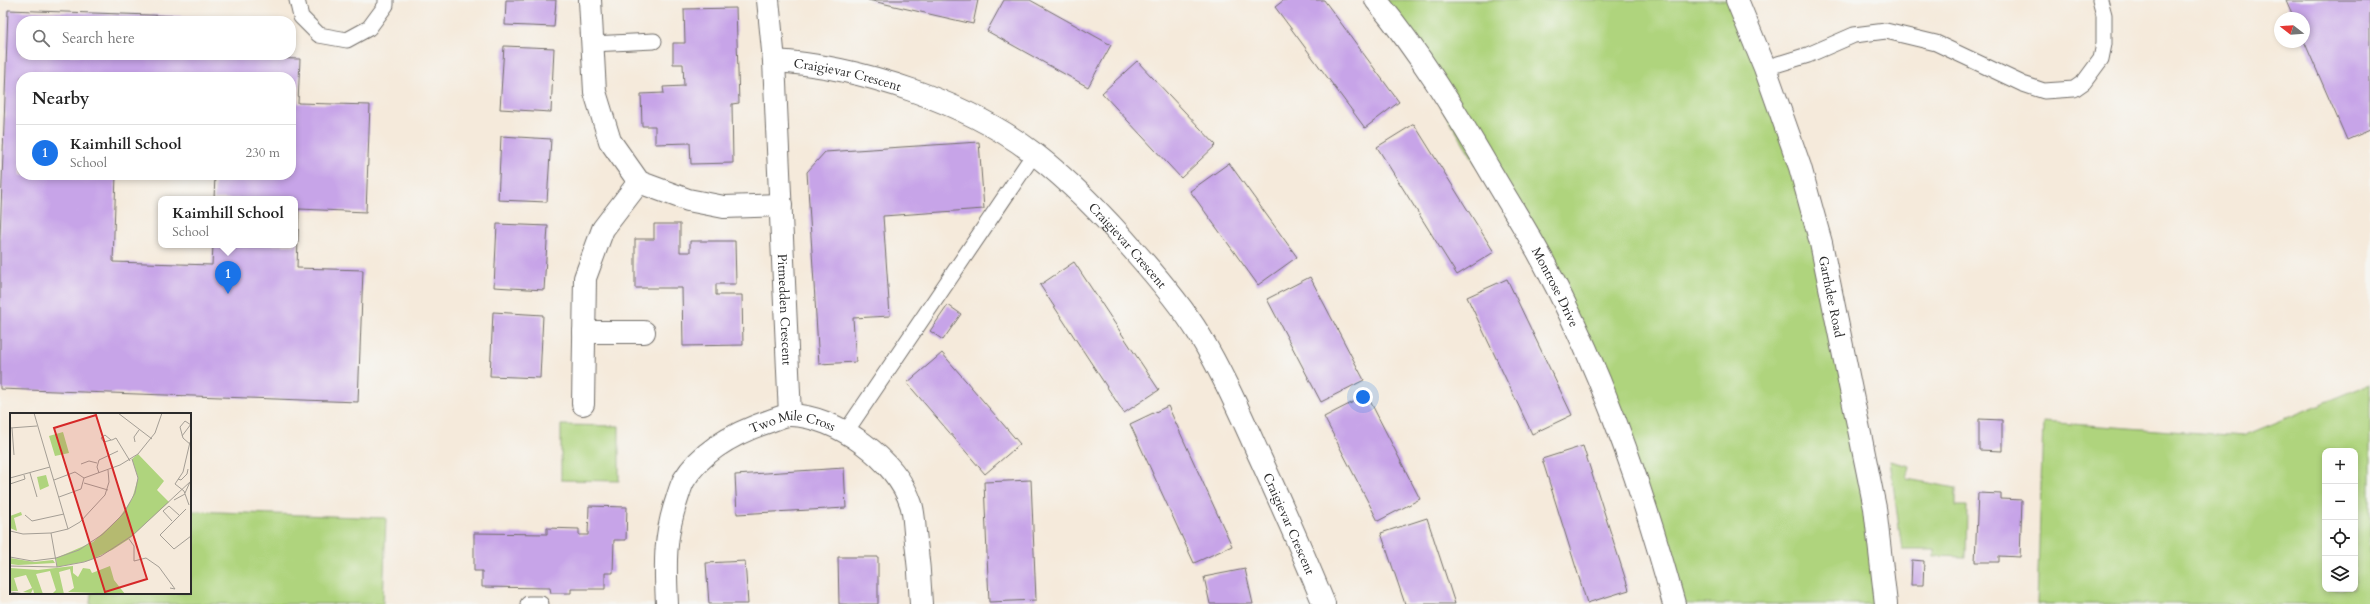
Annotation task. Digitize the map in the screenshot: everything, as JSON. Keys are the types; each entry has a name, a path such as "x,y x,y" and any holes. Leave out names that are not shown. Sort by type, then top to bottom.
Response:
{"street":[{"path":"590,0 591,44 595,92 610,141 639,182 688,200 724,206 781,205"},
{"name":"Pitmedden Crescent","path":"768,0 774,62 790,415"},
{"name":"Montrose Drive","path":"1376,0 1400,29 1457,114 1543,261 1604,393 1635,471 1674,604"},
{"name":"Garthdee Road","path":"1737,0 1765,68 1800,167 1823,250 1875,508 1886,604"},
{"name":"Craigievar Crescent","path":"774,62 836,68 897,85 942,103 986,123 1034,154 1098,208 1158,279 1198,334 1239,412 1298,541 1324,604"},
{"path":"583,404 585,278 603,229 639,182"},
{"path":"584,332 644,332"},
{"name":"Two Mile Cross","path":"667,604 664,556 671,516 684,480 702,459 722,441 754,426 790,415 817,420 845,433 875,452 898,476 911,505 920,569 921,604"}],"lane":[{"path":"297,0 301,17 319,35 347,40 369,28 386,5 386,0"},
{"path":"1765,68 1808,55 1854,35 1886,31 1936,43 2023,84 2044,91 2074,89 2084,82 2101,59 2104,44 2104,15 2100,0"},
{"path":"591,44 654,41"},
{"path":"845,433 1034,154"},
{"path":"528,604 540,604"}],"green space":[{"path":"1376,0 1737,0 1800,167 1886,604 1674,604 1569,316"},
{"path":"2370,384 2370,604 2037,604 2043,422 2243,436"},
{"path":"561,425 619,426 619,481 561,480"},
{"path":"1890,461 1910,466 1907,479 1956,488 1956,506 1967,506 1966,557 1934,556 1934,550 1902,550"},
{"path":"191,511 386,518 383,604 90,604 91,594 191,594"}],"building":[{"path":"506,0 556,0 554,27 505,25"},
{"path":"868,0 978,0 973,24"},
{"path":"1004,0 1030,0 1111,45 1088,87 987,31"},
{"path":"1284,0 1324,0 1399,102 1365,128 1275,7"},
{"path":"2286,0 2370,0 2370,130 2347,140 2307,48 2310,48 2310,12 2291,12"},
{"path":"736,8 739,103 732,104 733,163 691,164 690,143 655,144 655,126 642,126 641,94 664,93 663,87 684,86 683,64 673,64 673,43 685,43 684,9"},
{"path":"8,10 179,16 16,16 16,60 300,59 298,103 370,105 366,212 299,209 298,238 298,196 214,196 215,180 296,180 296,72 16,72 16,180 116,180 113,262 212,265 213,248 298,248 297,268 363,270 358,402 0,389 0,238"},
{"path":"504,46 554,48 551,112 500,109"},
{"path":"1137,61 1216,145 1181,178 1102,93"},
{"path":"1414,124 1494,252 1457,275 1377,147"},
{"path":"501,136 551,139 547,202 498,200"},
{"path":"979,142 984,209 883,216 890,316 853,318 856,362 819,364 807,172 825,152"},
{"path":"1229,163 1297,257 1258,285 1190,191"},
{"path":"497,224 548,226 544,290 494,287"},
{"path":"654,224 680,224 680,252 690,252 690,241 735,241 736,284 716,284 716,295 742,295 743,345 683,346 682,288 635,288 635,239 654,239"},
{"path":"1074,262 1159,390 1124,413 1040,285"},
{"path":"1310,277 1364,380 1321,402 1267,299"},
{"path":"1507,279 1572,415 1532,434 1467,297"},
{"path":"948,305 961,314 943,340 930,331"},
{"path":"493,312 543,315 540,378 490,376"},
{"path":"942,353 1020,444 985,474 907,383"},
{"path":"1367,395 1420,499 1378,521 1324,417"},
{"path":"1168,406 1232,546 1194,563 1130,424"},
{"path":"1979,419 2002,420 2002,451 1979,450"},
{"path":"1583,446 1629,590 1587,603 1542,459"},
{"path":"844,468 846,508 737,514 735,475"},
{"path":"1031,480 1036,600 989,602 984,482"},
{"path":"1978,493 2001,494 2001,499 2022,500 2020,557 1999,556 1999,562 1975,562"},
{"path":"589,506 627,507 626,540 614,540 613,573 605,573 605,589 571,589 571,593 551,593 550,588 482,587 482,571 474,571 474,533 547,534 547,528 579,529 579,535 588,535"},
{"path":"1427,518 1455,604 1405,604 1381,533"},
{"path":"838,557 878,557 878,604 839,604"},
{"path":"1912,560 1924,561 1923,585 1911,585"},
{"path":"745,561 748,604 709,604 706,563"},
{"path":"1245,569 1253,604 1210,604 1204,577"}],"place":[{"name":"Kaimhill School","path":"228,294"}]}
